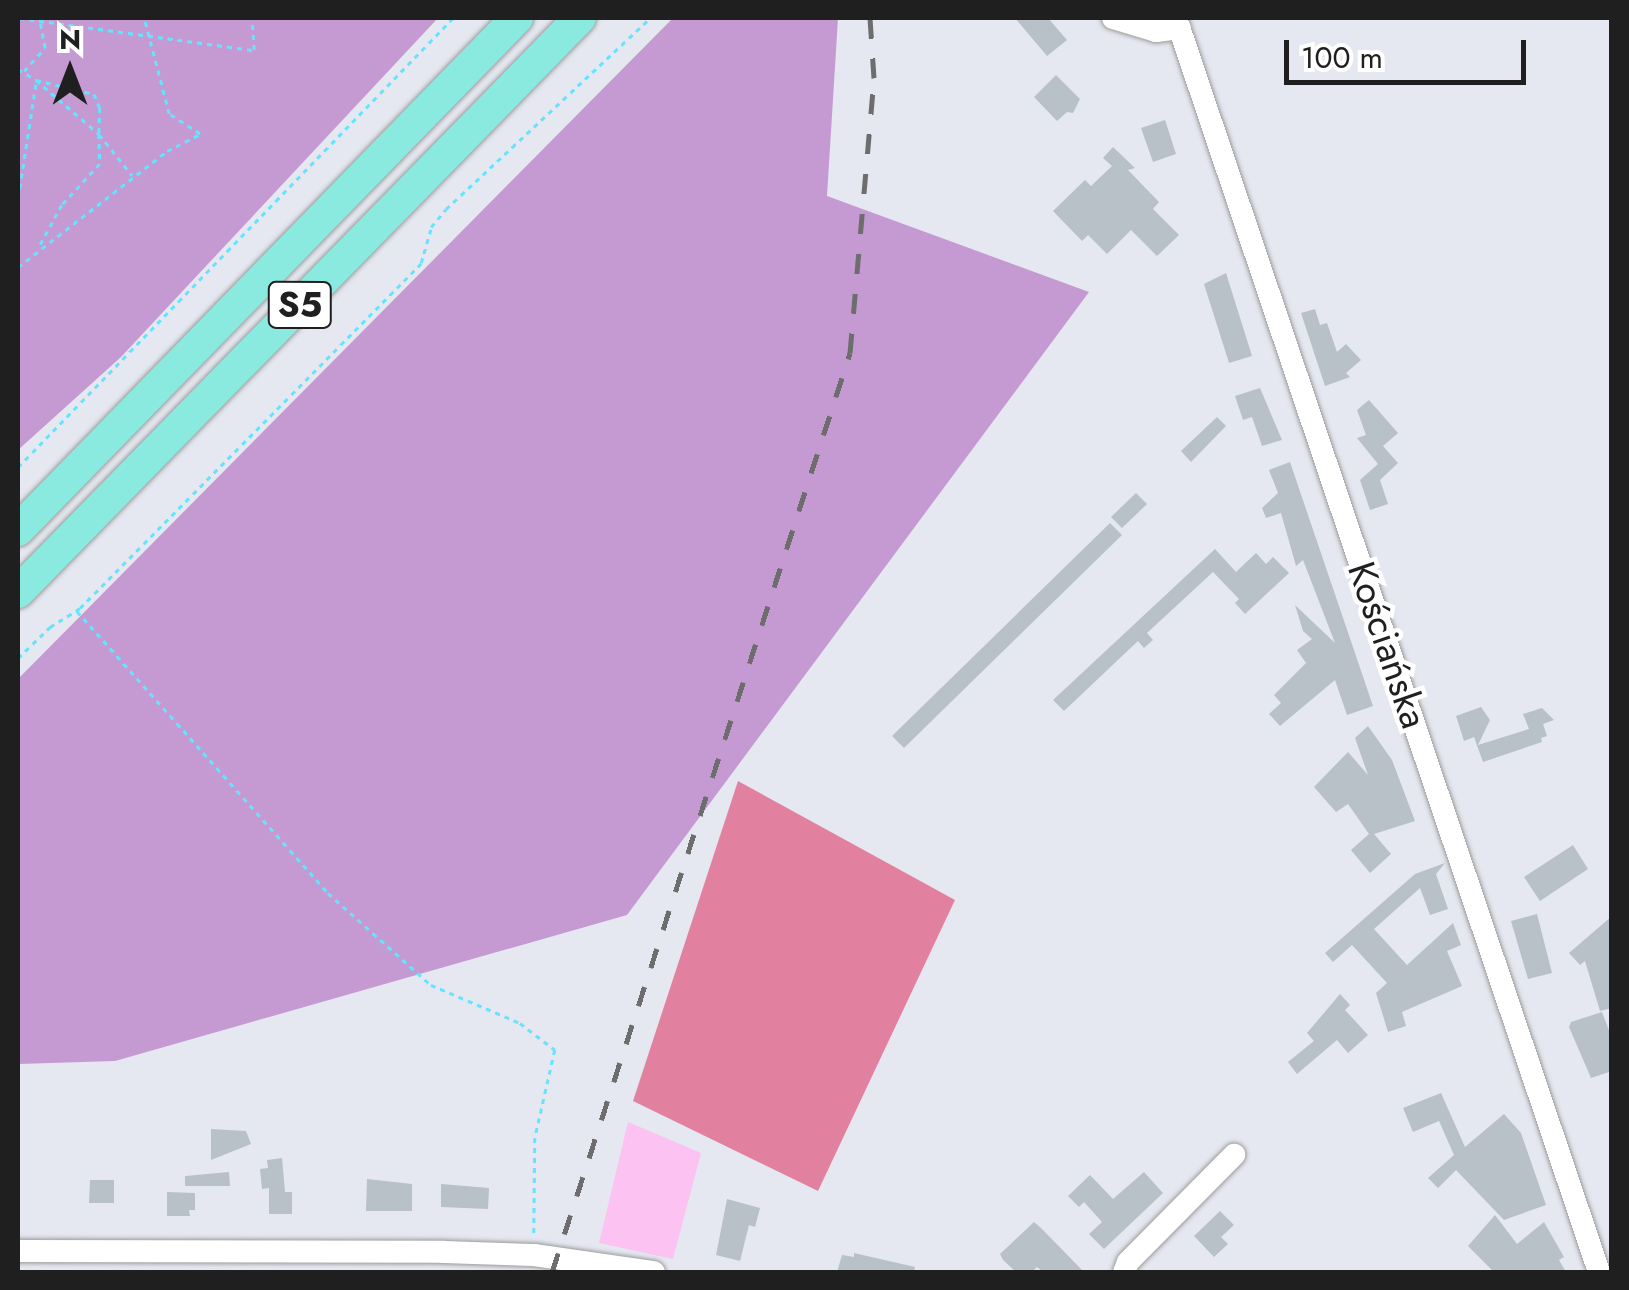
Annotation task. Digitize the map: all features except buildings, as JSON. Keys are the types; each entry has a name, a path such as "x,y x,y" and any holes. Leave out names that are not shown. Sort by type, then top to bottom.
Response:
{"highway":[{"name":"S5","path":"18,530 517,18"},
{"name":"S5","path":"18,592 580,18"}],"street":[{"path":"1113,18 1156,31 1178,23"},
{"name":"Kościańska","path":"1178,23 1599,1272"},
{"path":"1124,1272 1128,1262 1234,1155"},
{"path":"18,1251 534,1255 654,1272"}],"path":[{"path":"19,18 254,50 252,18"},
{"path":"18,267 132,176 200,134 170,114 144,18"},
{"path":"18,467 453,18"},
{"path":"18,658 50,626 76,610 421,263 431,227 446,209 650,18"},
{"path":"23,72 44,48 40,20"},
{"path":"18,69 99,134 132,176"},
{"path":"36,80 94,94 100,108 100,164 62,205 37,250"},
{"path":"18,198 36,80"},
{"path":"76,610 328,892 431,985 520,1024 555,1050 535,1138 534,1255"}],"shaded area":[{"path":"18,18 438,18 121,357 18,450"},
{"path":"673,18 838,18 827,196 1089,292 627,915 115,1061 18,1064 18,679"},
{"path":"738,781 955,900 818,1191 633,1101"},
{"path":"628,1122 701,1153 673,1259 599,1243"}],"railway":[{"path":"552,1272 850,353 874,78 870,18"}]}
